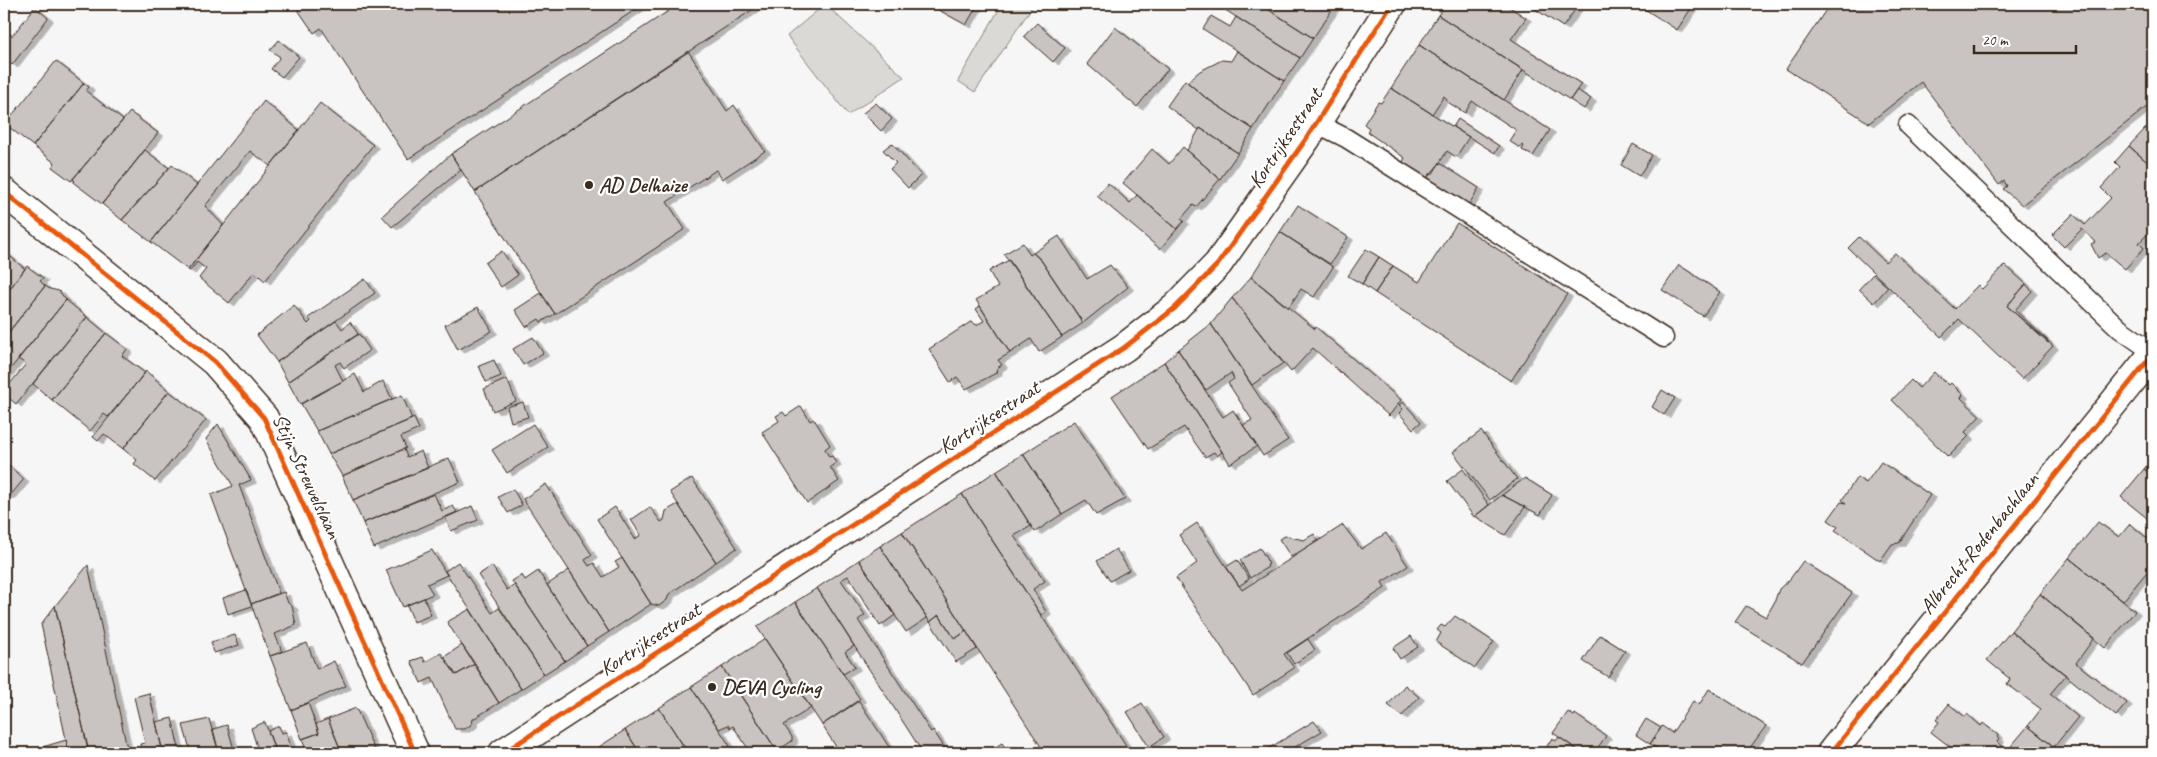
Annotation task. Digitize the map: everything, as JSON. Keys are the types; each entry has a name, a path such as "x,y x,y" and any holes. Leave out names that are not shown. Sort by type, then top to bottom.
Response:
{"street":[{"name":"Kortrijksestraat","path":"503,753 1126,347 1176,308 1218,264 1316,123 1392,4"},
{"name":"Stijn Streuvelslaan","path":"4,192 215,362 264,418 415,753"},
{"name":"Albrecht Rodenbachlaan","path":"1831,753 2153,353"}],"lane":[{"path":"1316,123 1346,138 1664,338"},
{"path":"1908,125 2120,329 2153,353"}],"shaded area":[{"path":"825,4 904,77 848,115 787,36"},
{"path":"1002,4 1034,4 975,92 958,81"}],"building":[{"path":"294,4 644,4 408,159 321,28 314,33"},
{"path":"679,4 761,4 475,192 451,154"},
{"path":"928,4 978,4 966,25"},
{"path":"1216,4 1260,4 1313,38 1300,58"},
{"path":"1260,4 1336,4 1313,38"},
{"path":"1446,4 1505,4 1526,18 1511,39 1581,84 1570,100 1438,15"},
{"path":"1527,4 1579,4 1563,27"},
{"path":"1637,4 1686,4 1692,7 1677,30"},
{"path":"1830,4 2153,4 2153,102 2022,205 2003,189 2007,186 2004,181 1999,185 1921,82 1869,123 1786,69"},
{"path":"35,7 48,18 12,65 4,58 4,30 12,36"},
{"path":"1438,15 1523,70 1504,100 1419,45"},
{"path":"1211,16 1230,27 1236,17 1300,58 1284,81 1203,29"},
{"path":"1037,23 1065,48 1053,62 1024,36"},
{"path":"1115,27 1168,69 1137,107 1087,64"},
{"path":"279,40 299,57 282,77 271,69 280,57 270,50"},
{"path":"1419,45 1550,130 1533,156 1522,150 1524,146 1522,145 1520,148 1509,141 1516,130 1472,101 1465,113 1446,101 1447,99 1444,96 1432,114 1391,88"},
{"name":"AD Delhaize","path":"688,51 727,111 734,105 765,151 722,179 716,170 667,202 685,229 555,314 475,192"},
{"path":"1237,51 1284,81 1253,129 1206,98 1187,82 1200,71 1222,60 1231,61"},
{"path":"56,61 84,83 33,146 5,124"},
{"path":"1185,80 1206,98 1253,129 1238,153 1200,128 1199,130 1167,106"},
{"path":"84,83 89,87 86,91 123,120 71,181 52,167 55,163 33,146"},
{"path":"1391,88 1469,137 1456,157 1447,151 1432,175 1430,174 1427,179 1402,163 1405,158 1367,132 1369,128 1364,124 1378,102 1381,103"},
{"path":"1577,90 1591,99 1584,109 1570,100"},
{"path":"264,101 299,130 270,166 250,151 205,206 223,225 188,270 151,242"},
{"path":"320,103 373,145 265,281 254,272 229,303 199,278 206,269 197,262 190,271 188,270"},
{"path":"876,103 892,119 881,131 863,113"},
{"path":"130,112 158,133 102,204 74,183 73,179"},
{"path":"1458,119 1499,146 1495,153 1453,127"},
{"path":"2153,125 2153,167 2129,146 2146,128 2149,130"},
{"path":"1200,128 1238,153 1220,179 1187,150"},
{"path":"892,143 921,175 908,188 890,169 896,163 883,150"},
{"path":"1633,144 1652,155 1639,176 1621,165"},
{"path":"2129,146 2153,167 2153,182 2150,185 2153,188 2153,228 2139,243 2144,248 2125,269 2106,253 2098,258 2091,244 2096,242 2082,229 2064,247 2052,235 2073,214 2085,225 2111,198 2101,188 2120,167 2115,162"},
{"path":"1183,147 1220,179 1196,207 1193,205 1181,219 1184,221 1177,229 1123,183 1152,149 1169,164"},
{"path":"145,150 169,168 122,220 102,204"},
{"path":"451,154 461,170 392,227 382,216"},
{"path":"1440,163 1479,188 1468,206 1426,179"},
{"path":"172,165 197,185 151,242 122,220"},
{"path":"1108,183 1130,203 1137,195 1177,229 1160,249 1097,196"},
{"path":"1298,205 1348,237 1330,264 1280,232"},
{"path":"1457,223 1567,294 1511,381 1375,293 1393,266 1419,282"},
{"path":"1280,232 1333,267 1314,297 1301,289 1288,308 1251,277"},
{"path":"1059,236 1087,279 1110,265 1128,287 1083,323 1041,260 1033,253"},
{"path":"1859,237 1885,262 1895,253 1955,309 1978,285 1982,289 2005,265 2026,284 2007,306 2053,346 2022,379 1959,319 1941,337 1848,248"},
{"path":"1023,243 1030,255 1033,253 1041,260 1083,323 1062,337 1004,254"},
{"path":"1366,249 1379,257 1362,284 1348,276"},
{"path":"502,251 518,275 501,287 485,263"},
{"path":"5,252 25,269 4,296 4,254"},
{"path":"1379,257 1393,266 1375,293 1362,284"},
{"path":"1009,260 1062,337 1039,352 1031,339 1010,353 976,300 998,287 989,271"},
{"path":"1679,265 1720,292 1703,316 1662,290"},
{"path":"27,266 43,278 40,281 45,286 4,338 4,296"},
{"path":"1873,274 1888,287 1874,303 1859,289"},
{"path":"1251,277 1315,329 1316,327 1401,400 1389,416 1313,348 1291,372 1232,298"},
{"path":"365,279 375,293 277,362 257,335 294,305 308,324 311,321 308,318"},
{"path":"2026,284 2032,291 2015,310 2048,343 2007,306"},
{"path":"45,286 59,291 66,300 4,377 4,338"},
{"path":"541,293 555,314 541,322 539,319 526,327 515,310"},
{"path":"1232,298 1283,363 1252,385 1211,324"},
{"path":"66,300 87,317 16,404 4,394 4,391 26,364 18,359"},
{"path":"980,306 1010,353 998,360 1002,365 997,368 996,373 966,389 957,377 950,382 929,349 972,321 976,325 984,321 976,309"},
{"path":"478,307 492,331 458,350 445,325"},
{"path":"87,317 106,333 52,400 33,384"},
{"path":"336,321 342,329 350,322 358,334 288,382 277,362"},
{"path":"1211,324 1288,440 1263,456 1243,425 1252,420 1228,383 1234,379 1231,373 1206,390 1178,350"},
{"path":"106,333 127,349 122,356 145,373 108,417 104,414 90,431 52,400"},
{"path":"359,334 370,350 344,368 340,362 335,365 343,381 300,404 288,382"},
{"path":"533,337 543,353 523,365 513,349"},
{"path":"1178,350 1223,417 1233,410 1257,446 1230,464 1164,362"},
{"path":"494,360 501,376 486,382 479,366"},
{"path":"1164,362 1222,452 1217,456 1214,452 1205,457 1184,427 1148,449 1112,396"},
{"path":"146,371 169,391 123,449 104,434 98,441 93,437"},
{"path":"1934,372 1944,382 1949,385 1951,383 1963,395 1961,398 1980,416 1965,432 1969,436 1948,457 1892,400 1911,380 1919,388"},
{"path":"355,374 364,392 383,381 392,399 317,431 301,404"},
{"path":"507,379 516,401 493,411 484,389"},
{"path":"1662,390 1675,398 1664,415 1652,407"},
{"path":"169,391 206,420 155,481 134,464 137,460 123,449"},
{"path":"402,395 412,419 329,454 317,431"},
{"path":"523,402 528,417 511,422 507,407"},
{"path":"1403,402 1421,422 1413,429 1399,413 1403,409 1399,405"},
{"path":"801,406 810,421 814,419 830,445 825,449 829,457 832,456 836,463 830,467 839,481 807,503 762,432 779,421 776,416 783,412 786,416"},
{"path":"414,418 419,429 401,437 406,448 342,476 329,454"},
{"path":"1074,421 1125,499 1096,515 1086,500 1062,514 1023,454"},
{"path":"218,424 251,480 239,485 279,593 251,604 211,495 233,486 206,439"},
{"path":"533,424 548,447 507,473 492,450"},
{"path":"1481,431 1517,479 1490,500 1453,452"},
{"path":"404,449 407,457 421,451 428,468 353,500 342,476"},
{"path":"1023,454 1062,514 1035,532 996,471"},
{"path":"2153,457 2153,476 2144,469"},
{"path":"449,458 460,482 363,523 353,500"},
{"path":"4,462 24,479 9,497 4,493"},
{"path":"1881,462 1930,495 1899,543 1892,544 1880,561 1835,530 1838,527 1828,520 1841,502 1846,503 1842,500 1857,477 1866,483"},
{"path":"1463,469 1489,505 1474,517 1447,481"},
{"path":"2144,469 2153,476 2153,523 2121,497"},
{"path":"996,471 1031,526 1014,536 1045,581 1033,589 1046,612 1041,615 962,494"},
{"path":"692,478 737,548 716,562 670,492"},
{"path":"1525,478 1552,495 1540,515 1502,495"},
{"path":"546,484 592,555 585,560 589,566 594,563 603,577 619,567 615,562 622,558 651,604 609,632 523,499"},
{"path":"513,489 522,505 508,513 498,497"},
{"path":"434,494 442,511 453,506 457,512 374,548 363,523"},
{"path":"962,494 1131,753 1045,753 902,532"},
{"path":"1502,495 1525,507 1505,535 1475,516"},
{"path":"678,504 716,562 669,594 667,600 659,606 651,604 597,519 615,507 635,539 641,535 631,520 650,507 661,522 664,520 666,511"},
{"path":"472,506 478,520 451,531 445,518"},
{"path":"2098,522 2119,537 2130,524 2153,543 2153,570 2150,568 2123,601 2069,558"},
{"path":"1197,523 1242,590 1343,525 1361,549 1386,533 1408,566 1382,582 1385,588 1284,654 1294,668 1253,695 1176,578 1197,563 1179,535"},
{"path":"902,532 966,631 955,639 939,615 930,622 880,546"},
{"path":"1314,534 1318,540 1291,557 1279,539 1285,536 1304,540"},
{"path":"880,546 927,618 906,632 859,560"},
{"path":"1260,548 1269,564 1267,565 1268,567 1250,578 1240,560"},
{"path":"1116,549 1129,570 1110,581 1097,561"},
{"path":"432,550 447,575 427,584 433,594 403,607 386,570"},
{"path":"2069,558 2135,611 2105,648 2040,594"},
{"path":"859,560 895,615 880,626 848,576 841,580 865,615 858,620 931,732 933,730 948,753 923,753 817,588"},
{"path":"1237,560 1249,579 1239,586 1226,567"},
{"path":"1803,561 1852,593 1802,663 1735,622 1746,606 1766,617 1779,589 1790,579"},
{"path":"458,562 492,613 499,608 544,674 521,689 445,571"},
{"path":"88,565 128,753 89,753 55,606"},
{"path":"492,566 507,590 515,585 565,661 544,674 478,575"},
{"path":"569,570 609,632 587,646 547,585"},
{"path":"538,571 587,646 565,661 512,581 522,575 525,580"},
{"path":"817,588 854,646 845,652 855,667 843,674 795,602"},
{"path":"246,590 252,606 228,614 223,598"},
{"path":"284,592 288,603 292,606 296,625 275,634 282,652 270,656 251,604"},
{"path":"2040,594 2094,638 2076,663 2127,703 2116,716 2011,631"},
{"path":"424,598 431,615 414,622 407,605"},
{"path":"795,602 860,699 822,725 757,627"},
{"path":"55,606 89,753 69,753 41,624"},
{"path":"470,609 521,689 499,703 447,622"},
{"path":"939,615 955,639 966,631 977,649 956,662 930,622"},
{"path":"1455,616 1494,642 1475,668 1436,642 1441,633 1437,630 1441,625 1445,627"},
{"path":"2011,631 2066,675 2050,694 2078,717 2054,747 2028,726 2041,709 2007,684 2010,679 1987,660"},
{"path":"235,635 239,645 214,653 211,642"},
{"path":"1600,635 1625,651 1608,677 1583,661"},
{"path":"1411,636 1418,647 1400,659 1393,648"},
{"path":"765,639 811,708 784,725 792,737 792,741 777,751 722,667"},
{"path":"1308,639 1315,650 1294,664 1287,653"},
{"path":"307,643 317,669 334,661 346,686 291,710 270,656"},
{"path":"462,645 475,664 456,675 444,657"},
{"path":"441,653 456,675 475,664 499,703 473,719 472,724 465,729 455,729 432,678 421,683 411,661 423,657 425,662"},
{"path":"722,667 779,753 756,753 753,748 749,750 733,726 730,728 728,725 719,729 691,687"},
{"path":"1405,685 1419,697 1402,716 1388,705"},
{"path":"691,687 730,746 719,753 709,753 707,750 703,753 688,753 659,708"},
{"path":"1709,689 1766,726 1746,753 1665,753 1650,744 1662,726 1672,733 1693,701 1699,705"},
{"path":"149,693 163,753 142,753 140,744 145,743 134,697"},
{"path":"859,701 893,753 840,753 822,725"},
{"path":"308,703 319,733 302,739 291,710"},
{"path":"1142,703 1164,737 1149,747 1127,712"},
{"path":"1949,704 1965,717 1967,714 1981,726 1983,723 1998,735 1999,739 1997,742 2007,751 2028,726 2062,753 2020,753 2017,751 2015,753 1958,753 1931,732 1939,722 1936,720"},
{"path":"356,708 376,753 342,753 328,719"},
{"path":"659,708 688,753 640,753 625,730"},
{"path":"1568,712 1574,716 1575,714 1606,736 1594,753 1582,753 1553,733"},
{"path":"172,718 180,753 163,753 156,722"},
{"path":"209,719 219,753 191,753 183,725"},
{"path":"328,719 342,753 307,753 302,739 319,733 316,724"},
{"path":"1646,719 1661,728 1650,744 1636,735"},
{"path":"1314,721 1322,731 1285,753 1270,753 1266,750"},
{"path":"265,722 276,753 259,753 251,728"},
{"path":"227,725 235,753 219,753 213,729"},
{"path":"279,726 282,733 286,732 293,753 276,753 268,731"},
{"path":"625,730 640,753 592,753 599,747"},
{"path":"1559,737 1582,753 1548,753 1550,749 1547,746 1552,738 1556,741"},
{"path":"66,740 69,753 37,753 36,749"},
{"path":"1002,743 1009,753 986,753"},
{"path":"1653,746 1665,753 1647,753"}],"cycle path":[{"path":"503,753 1125,347 1175,308 1218,264 1306,139 1392,4"},
{"path":"4,192 215,362 264,418 415,753"},
{"path":"1831,753 2153,354"}],"place":[{"name":"AD Delhaize","path":"589,185"},
{"name":"DEVA Cycling","path":"712,687"}]}
